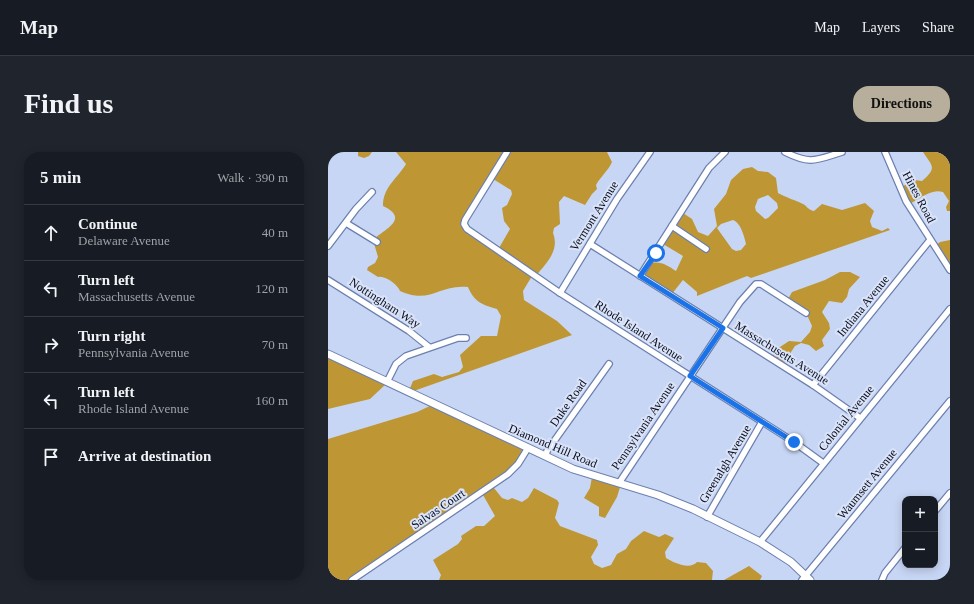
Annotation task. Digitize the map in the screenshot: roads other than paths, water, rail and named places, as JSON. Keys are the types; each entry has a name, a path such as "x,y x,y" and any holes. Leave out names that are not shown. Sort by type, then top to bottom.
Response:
{"main road":[{"name":"Diamond Hill Road","path":"328,354 573,469 658,495 760,542 784,557 806,579"}],"street":[{"name":"Rhode Island Avenue","path":"507,152 465,220 465,227 560,294 794,442 823,463"},
{"name":"Vermont Avenue","path":"560,294 617,199 650,152"},
{"path":"640,276 709,168 725,152"},
{"path":"785,152 799,159 811,161 842,152"},
{"name":"Hines Road","path":"885,152 906,201 950,270"},
{"path":"328,246 372,192"},
{"path":"346,223 377,242"},
{"path":"672,226 706,249"},
{"name":"Indiana Avenue","path":"813,385 930,240"},
{"name":"Massachusetts Avenue","path":"590,244 813,385 860,418"},
{"name":"Nottingham Way","path":"328,280 409,331 429,347"},
{"name":"Pennsylvania Avenue","path":"619,483 740,302 756,284 762,284 806,313"},
{"name":"Colonial Avenue","path":"760,542 950,309"},
{"path":"387,382 400,359 429,347 458,338 466,338"},
{"name":"Duke Road","path":"546,456 547,451 609,364"},
{"name":"Waumsett Avenue","path":"806,579 950,401"},
{"name":"Greenalgh Avenue","path":"706,517 762,422"},
{"name":"Salvas Court","path":"352,580 508,474 518,464 528,448"},
{"path":"938,507 950,493"},
{"path":"882,580 885,573 902,552"}]}
